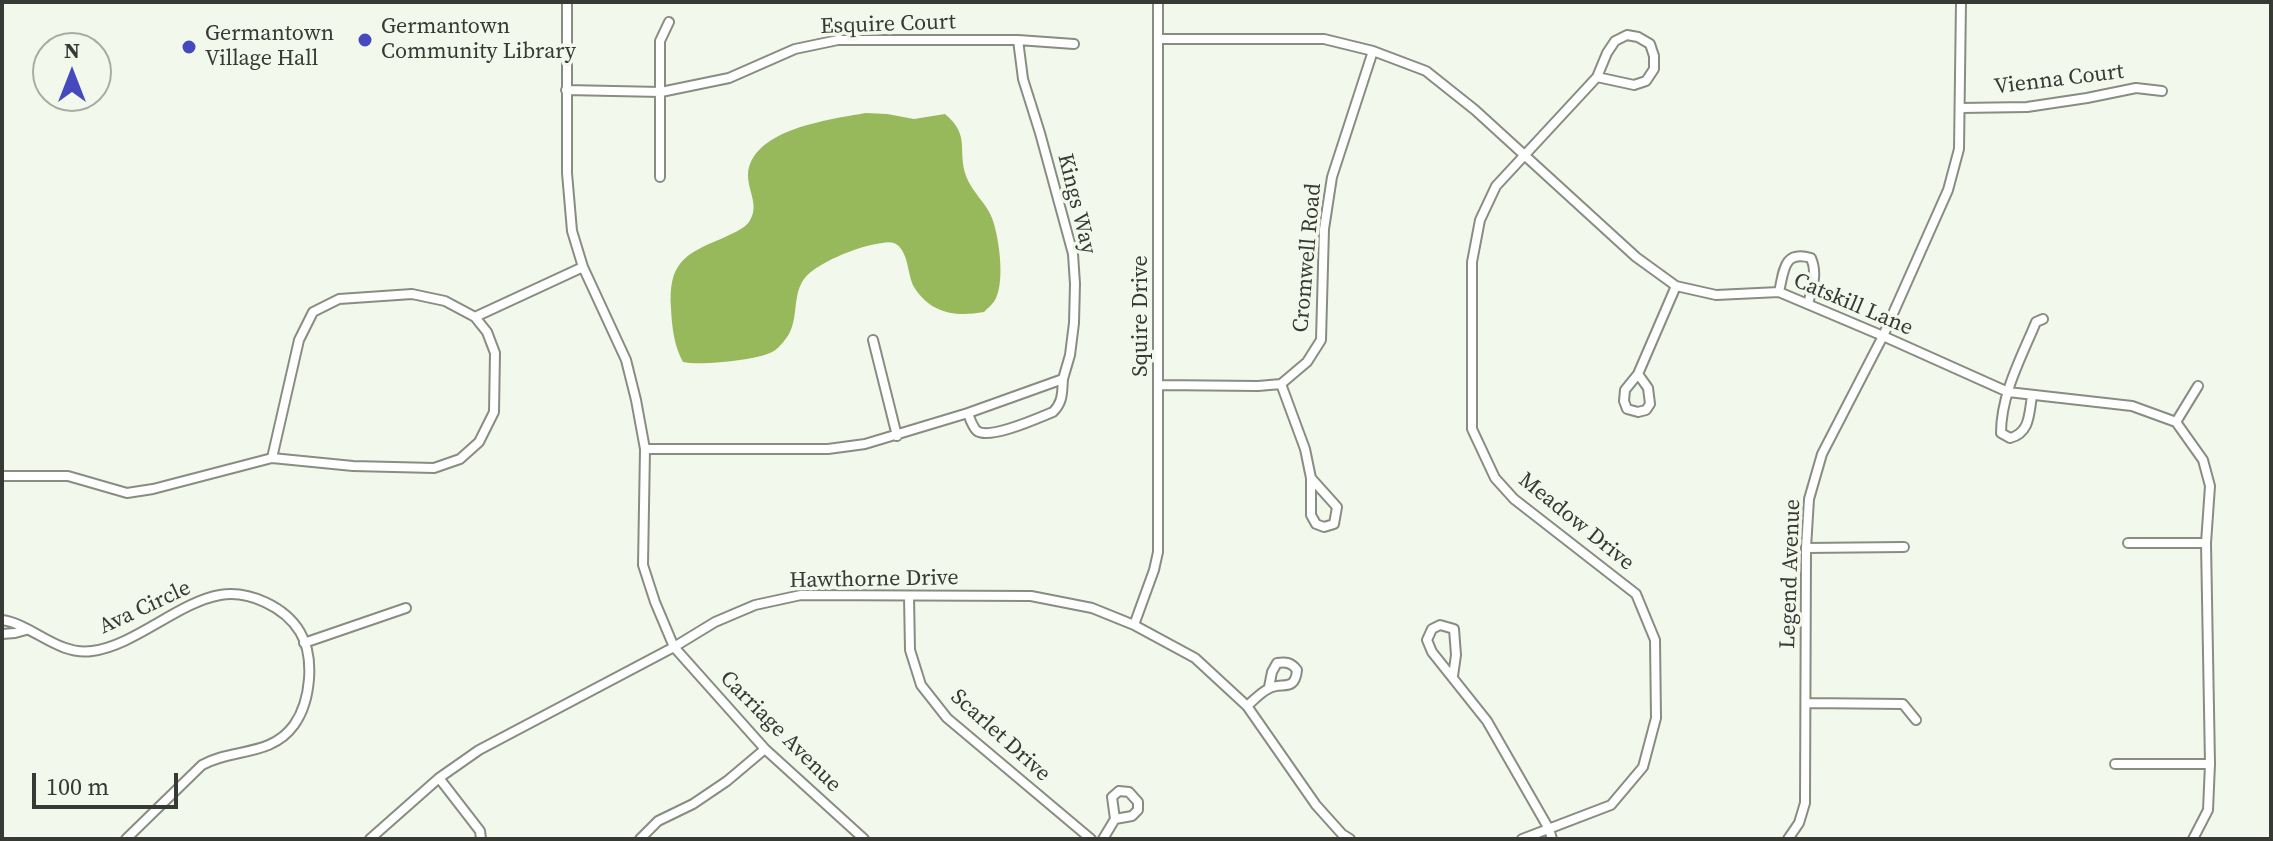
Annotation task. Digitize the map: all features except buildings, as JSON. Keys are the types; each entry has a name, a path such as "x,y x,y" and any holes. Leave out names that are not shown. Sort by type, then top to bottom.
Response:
{"street":[{"name":"Carriage Avenue","path":"567,2 567,173 572,231 583,267 626,360 636,400 645,449 643,565 655,602 674,647 765,749 851,835 864,839"},
{"name":"Squire Drive","path":"1134,625 1158,552 1158,2"},
{"name":"Legend Avenue","path":"1788,839 1799,823 1805,803 1809,499 1822,454 1883,336 1948,190 1959,149 1961,2"},
{"path":"660,177 660,41 669,22"},
{"path":"1627,35 1650,44 1654,69 1646,81 1634,85 1597,77 1615,41 1627,35"},
{"name":"Catskill Lane","path":"1158,39 1324,39 1373,51 1426,71 1475,110 1636,257 1676,286 1716,295 1779,292 2008,392 2132,406 2176,422"},
{"name":"Esquire Court","path":"566,90 661,92 729,78 795,49 838,40 1018,40 1074,44"},
{"name":"Kings Way","path":"968,413 977,430 982,434 993,434 1053,412 1062,399 1063,379 1070,355 1074,323 1073,254 1023,79 1018,40"},
{"name":"Cromwell Road","path":"1281,384 1307,362 1321,340 1324,229 1332,177 1373,51"},
{"name":"Meadow Drive","path":"1550,834 1611,805 1643,767 1656,718 1655,640 1636,594 1514,499 1495,478 1472,429 1472,262 1480,220 1496,186 1597,77"},
{"name":"Vienna Court","path":"1961,108 2027,107 2136,88 2162,91"},
{"path":"1779,292 1785,265 1792,257 1801,255 1811,258 1815,267 1808,304"},
{"path":"475,317 583,267"},
{"path":"1638,374 1676,286"},
{"path":"2,476 68,476 127,493 272,458 353,466 434,468 460,459 479,442 494,412 495,353 487,332 475,317 445,301 412,294 339,299 313,312 299,340 272,458"},
{"path":"2032,396 2026,429 2019,436 2010,438 2001,433 2008,392 2036,322 2043,319"},
{"path":"873,340 897,436"},
{"path":"645,449 828,449 865,444 968,413 1063,379"},
{"path":"1159,385 1281,384 1305,449 1311,478 1311,515 1316,524 1324,527 1334,524 1337,507 1311,478"},
{"path":"2193,839 2208,810 2206,543 2210,486 2203,460 2176,422 2198,386"},
{"path":"2128,543 2206,543"},
{"path":"1806,548 1904,547"},
{"name":"Ava Circle","path":"2,620 15,622 26,630 76,651 94,651 120,642 202,601 218,595 234,594 256,598 280,611 300,632 308,658 310,681 304,705 294,725 277,742 258,750 216,757 202,765 126,839"},
{"name":"Hawthorne Drive","path":"370,839 439,778 490,743 674,647 715,622 755,605 801,595 1031,596 1092,608 1134,625 1195,658 1247,706 1316,805 1350,839"},
{"name":"Scarlet Drive","path":"909,596 910,650 921,685 947,718 1091,839"},
{"path":"304,643 406,608"},
{"path":"1453,676 1456,655 1454,629 1440,625 1432,629 1427,640 1432,652 1487,721 1550,834 1522,839"},
{"path":"2,634 26,630"},
{"path":"1247,706 1269,687"},
{"path":"1807,703 1903,704 1916,720"},
{"path":"640,839 658,821 693,804 765,749"},
{"path":"2115,764 2210,764"},
{"path":"439,778 480,831 481,839"},
{"path":"1103,839 1115,819"}],"shaded area":[{"path":"866,113 914,119 945,114 958,129 966,176 992,218 997,236 1000,280 994,302 984,312 954,313 936,308 914,287 899,246 890,242 876,244 837,257 804,279 798,291 790,332 774,351 730,361 683,362 671,316 672,281 681,262 689,255 749,222 754,205 748,181 752,159 762,147 795,129"}],"place":[{"name":"Germantown Community Library","path":"365,40"},
{"name":"Germantown Village Hall","path":"189,47"}]}
